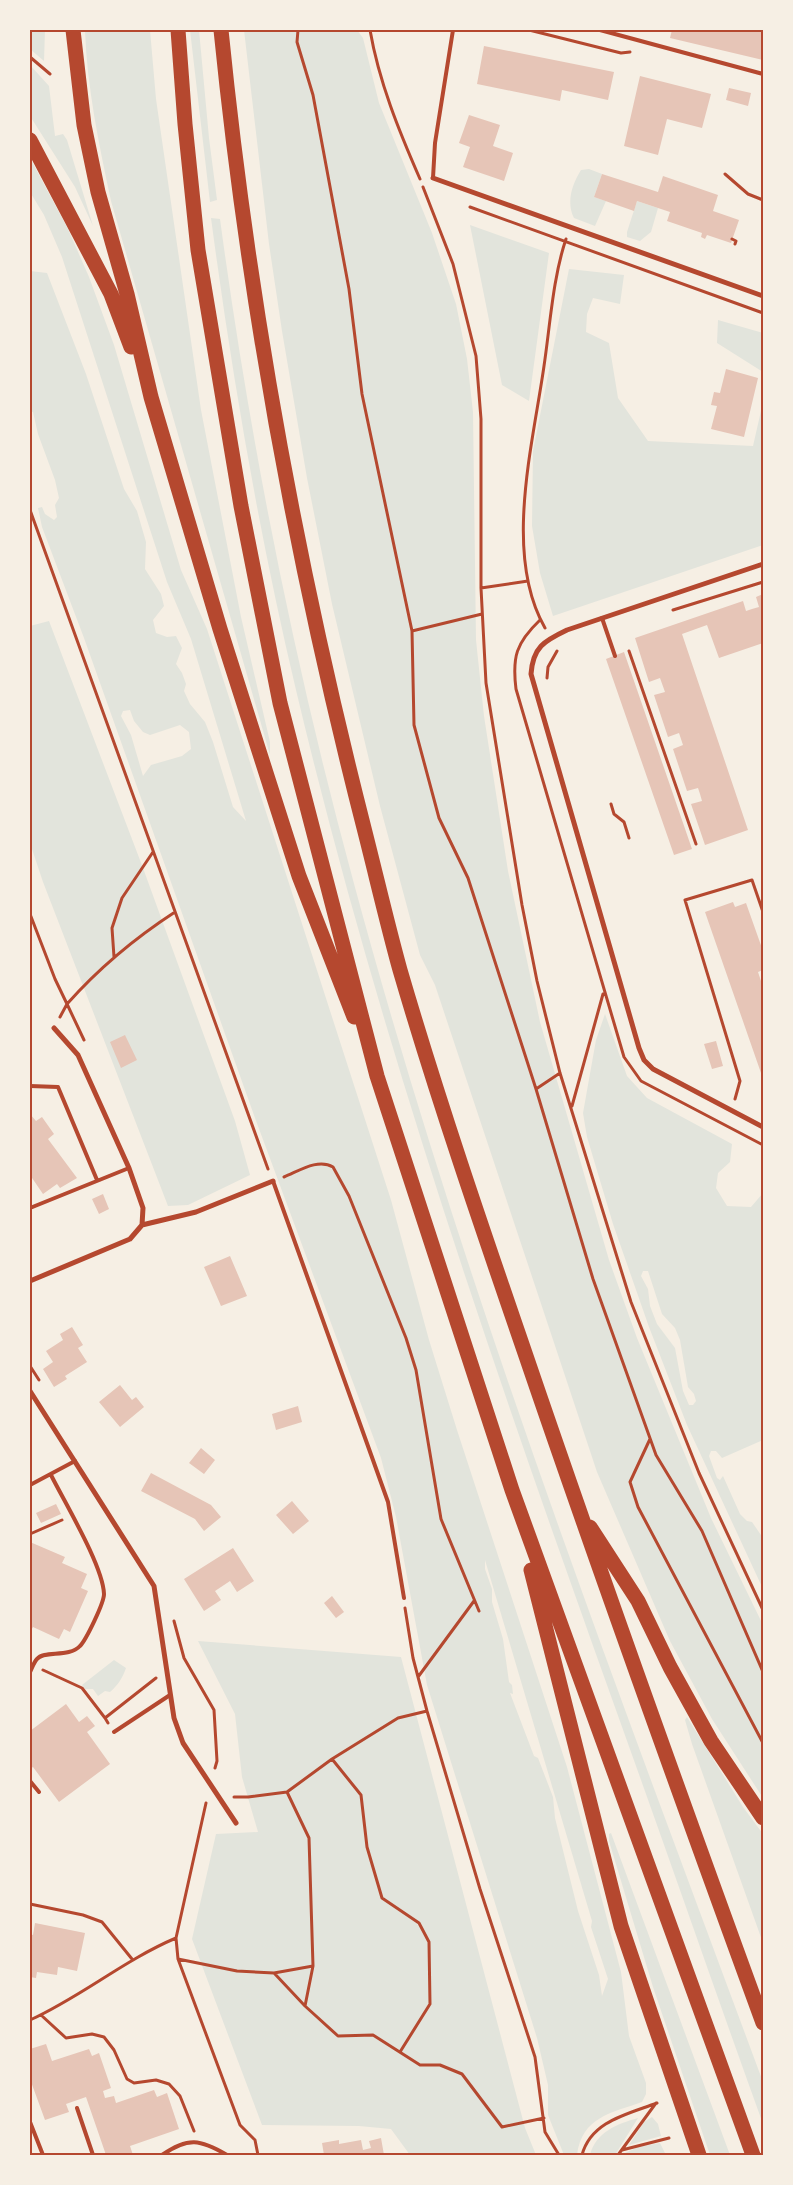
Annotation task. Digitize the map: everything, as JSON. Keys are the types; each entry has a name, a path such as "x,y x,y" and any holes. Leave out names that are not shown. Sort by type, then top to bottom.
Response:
{"highway":[{"path":"74,30 84,125 98,192 127,294 151,397 217,620 299,876 378,1076"},
{"path":"178,30 185,124 198,250 241,506 280,703 378,1076 512,1490 753,2155"},
{"path":"221,30 230,120 252,292 301,561 342,743 400,970 484,1233 577,1507 763,2023"},
{"path":"30,140 111,294 151,397"},
{"path":"512,1490 621,1926 699,2155"},
{"path":"577,1507 638,1601 670,1667 711,1741 763,1818"}],"street":[{"path":"433,178 570,229 763,296"},
{"path":"763,564 559,634 538,649 532,661 533,687 644,1060 653,1069 763,1127"},
{"path":"54,1028 78,1055 129,1168 143,1208 142,1225"},
{"path":"30,1281 130,1239 142,1225 196,1212 273,1181"},
{"path":"30,1391 154,1586 174,1718 183,1743 236,1823"}],"lane":[{"path":"433,178 435,143 453,30"},
{"path":"600,30 763,74"},
{"path":"602,618 615,656"},
{"path":"30,1086 58,1087 97,1180"},
{"path":"30,1208 129,1168"},
{"path":"273,1181 388,1502 404,1598"},
{"path":"30,1485 52,1475 75,1461"},
{"path":"30,1672 40,1656 63,1654 79,1648 90,1631 104,1596 96,1566 52,1475"},
{"path":"114,1732 170,1695"},
{"path":"30,1781 39,1792"},
{"path":"77,2108 93,2155"},
{"path":"30,2122 43,2155"},
{"path":"162,2155 177,2145 196,2141 209,2144 227,2155"}],"path":[{"path":"298,30 297,42 313,95 349,289 362,394 412,631 414,725 439,818 468,878 536,1089 593,1279 656,1455 702,1531 763,1672"},
{"path":"370,30 381,77 396,125 425,191 453,264 476,356 481,419 481,588 486,683 522,905 560,1072 631,1302 699,1473 763,1610"},
{"path":"530,30 622,53 639,51 646,43"},
{"path":"30,57 50,74"},
{"path":"725,174 748,194 763,200"},
{"path":"425,191 434,194"},
{"path":"462,204 565,243 763,313"},
{"path":"540,620 528,581 523,503 552,304 565,243 570,229"},
{"path":"732,239 736,240 735,244"},
{"path":"30,510 273,1181 316,1164 329,1164 333,1167 349,1196 406,1338 416,1370 441,1519 479,1611"},
{"path":"481,588 528,581"},
{"path":"664,613 763,582"},
{"path":"412,631 482,614"},
{"path":"627,646 696,844"},
{"path":"547,681 548,667 557,650 565,647"},
{"path":"611,804 614,814 624,822 629,838"},
{"path":"114,958 112,928 122,898 153,851"},
{"path":"732,1112 740,1081 685,900 752,880 763,912"},
{"path":"54,1028 68,1004 114,958 141,934 175,912"},
{"path":"30,914 55,978 68,1004"},
{"path":"572,1107 604,994"},
{"path":"536,1089 560,1072"},
{"path":"728,1094 742,1102"},
{"path":"650,1439 630,1482 638,1507 763,1743"},
{"path":"30,1534 72,1516"},
{"path":"404,1598 418,1677 427,1711 480,1890 535,2057 545,2132 559,2155"},
{"path":"418,1677 475,1600"},
{"path":"42,1670 83,1687 114,1732"},
{"path":"105,1718 166,1670"},
{"path":"217,1796 248,1797 288,1792 332,1759 398,1718 427,1711"},
{"path":"332,1759 361,1795 368,1847 382,1898 419,1923 429,1942 430,2004 400,2052"},
{"path":"210,1786 176,1938 178,1959 240,2125 255,2140 258,2155"},
{"path":"288,1792 309,1838 313,1966 305,2006"},
{"path":"30,1904 83,1915 102,1922 132,1959"},
{"path":"30,2020 70,2001 132,1959 176,1938"},
{"path":"178,1959 238,1971 274,1973 313,1966"},
{"path":"274,1973 305,2006 338,2036 373,2035 420,2065 440,2065 462,2074 502,2127 544,2118"},
{"path":"41,2015 66,2038 92,2034 104,2037 114,2050 127,2079 134,2082 156,2080 169,2084 180,2096 192,2122 196,2141"},
{"path":"582,2155 590,2136 600,2127 613,2119 657,2103 618,2155"},
{"path":"622,2150 669,2138"}],"shaded area":[{"path":"30,30 45,30 44,61 30,49"},
{"path":"85,30 150,30 156,99 201,410 241,617 270,742 270,755 111,201 91,95"},
{"path":"190,30 199,30 217,200 210,202"},
{"path":"244,30 357,30 363,38 379,103 432,233 456,304 467,359 473,412 476,640 484,716 508,871 540,1022 609,1260 637,1338 711,1518 763,1625 763,1798 712,1719 670,1641 597,1472 435,985 420,955 380,806 332,604 307,478 269,244"},
{"path":"30,65 49,86 55,136 63,134 67,140 93,226 75,187 30,116"},
{"path":"30,158 68,229 89,277 114,345 181,570 207,629 391,1200 429,1340 457,1430 567,1767 621,1972 629,2036 646,2083 646,2094 642,2102 609,2114 592,2124 580,2142 577,2155 564,2155 548,2115 548,2085 537,2038 427,1685 396,1517 381,1458 255,1118 84,638 42,527 38,508 42,507 45,514 54,520 57,517 55,505 59,498 55,480 38,434 33,412 30,411 30,271 47,273 86,374 124,489 137,511 146,542 145,569 161,594 164,606 153,620 156,633 167,637 176,636 182,648 176,664 186,684 184,691 190,704 205,722 233,807 246,821 191,639 167,582 62,257 44,215 30,192","holes":["130,710 134,721 143,732 150,735 180,725 189,732 191,749 182,756 151,765 143,776 131,735 121,716 123,711","485,1560 592,1921 591,1927 608,1979 602,1996 599,1975 578,1911 555,1818 553,1797 538,1758 534,1756 510,1693 513,1694 512,1685 509,1682 503,1639 492,1602 492,1589 485,1569"]},
{"path":"589,169 602,174 594,197 606,201 595,226 574,218 570,206 571,194 578,175 581,170"},
{"path":"637,201 658,208 651,232 640,241 627,237"},
{"path":"211,218 220,219 245,386 293,634 353,880 396,1033 492,1335 544,1486 763,2082 763,2124 588,1633 496,1367 408,1098 368,963 330,827 296,690 270,573 237,396"},
{"path":"470,225 549,253 529,401 502,385"},
{"path":"569,269 624,275 620,304 593,298 587,314 586,332 609,343 618,398 648,441 753,446 763,402 763,545 553,616 540,573 532,526 533,451"},
{"path":"718,320 763,333 763,372 717,343"},
{"path":"49,621 143,868 235,1121 250,1175 188,1205 168,1206 43,882 30,843 30,626"},
{"path":"605,1014 627,1076 647,1098 732,1144 730,1162 718,1173 716,1188 727,1206 751,1207 763,1193 763,1440 722,1458 716,1451 711,1451 709,1456 717,1478 720,1480 723,1476 740,1514 747,1521 752,1522 763,1538 763,1589 687,1425 649,1327 613,1224 587,1137 583,1113 596,1040","holes":["643,1271 648,1271 662,1314 675,1328 680,1340 688,1387 694,1394 696,1401 693,1405 689,1405 683,1391 675,1348 657,1324 650,1306 648,1289 641,1276"]},
{"path":"198,1641 401,1657 525,2128 536,2155 410,2155 391,2129 359,2126 262,2125 192,1939 216,1834 258,1832 242,1777 235,1714"},
{"path":"114,1660 126,1668 120,1682 110,1692 105,1691 98,1696 93,1689 85,1689 82,1685"},
{"path":"687,1717 743,1807 763,1834 763,1943 692,1744 685,1720"},
{"path":"611,1833 730,2155 710,2155 653,1987 609,1841 609,1834"},
{"path":"652,2117 658,2124 661,2136 629,2145 644,2122"},
{"path":"638,2118 615,2155 590,2155 597,2140 608,2130"},
{"path":"660,2143 666,2155 621,2155 638,2147"}],"building":[{"path":"672,30 763,30 763,60 670,38"},
{"path":"484,46 614,72 608,100 562,90 560,101 477,84"},
{"path":"640,76 711,94 702,128 667,119 658,155 624,146"},
{"path":"729,88 751,93 748,106 726,100"},
{"path":"469,115 500,125 493,146 513,153 504,181 463,167 470,147 459,143"},
{"path":"602,174 658,192 663,176 718,195 713,211 739,220 731,243 707,235 705,239 701,237 702,233 667,221 670,212 637,201 634,211 594,197"},
{"path":"726,369 758,378 744,437 711,429 717,406 711,405 714,392 720,393"},
{"path":"763,594 763,643 719,658 707,625 682,634 748,830 705,845 691,804 702,801 698,788 687,791 673,749 683,745 679,733 668,737 654,695 665,692 660,678 649,682 635,638 743,601 746,611 759,607 756,597"},
{"path":"624,652 692,849 674,855 606,659"},
{"path":"733,902 735,907 746,903 763,951 763,970 758,972 763,987 763,1072 761,1073 705,912"},
{"path":"125,1035 137,1060 121,1068 110,1042"},
{"path":"716,1041 723,1066 712,1069 704,1044"},
{"path":"30,1114 36,1121 42,1117 54,1134 48,1139 77,1178 60,1188 57,1184 43,1194 30,1175"},
{"path":"103,1194 109,1209 99,1214 92,1199"},
{"path":"230,1256 247,1296 221,1306 204,1267"},
{"path":"72,1327 83,1345 78,1348 87,1362 65,1376 67,1379 54,1387 43,1369 53,1362 46,1351 63,1340 60,1334"},
{"path":"120,1385 132,1400 136,1397 144,1407 120,1427 99,1402"},
{"path":"298,1406 302,1422 276,1430 272,1414"},
{"path":"201,1448 215,1460 204,1474 189,1463"},
{"path":"151,1473 211,1505 221,1517 204,1531 195,1519 141,1491"},
{"path":"292,1501 309,1521 293,1534 276,1515"},
{"path":"56,1504 61,1514 41,1523 36,1513"},
{"path":"30,1542 65,1557 62,1563 87,1574 81,1588 88,1591 70,1632 64,1629 59,1639 33,1627 30,1632"},
{"path":"233,1548 254,1581 237,1592 230,1581 215,1591 221,1600 204,1611 184,1579"},
{"path":"332,1596 344,1612 336,1618 324,1603"},
{"path":"66,1704 79,1722 87,1716 95,1726 87,1732 110,1764 59,1802 33,1767 30,1769 30,1731"},
{"path":"35,1923 85,1933 77,1971 58,1967 57,1975 37,1972 36,1978 30,1977 30,1934 33,1935"},
{"path":"46,2044 52,2061 89,2049 92,2056 99,2053 111,2088 103,2091 105,2098 114,2096 116,2103 154,2090 157,2097 167,2093 179,2129 130,2146 133,2155 106,2155 86,2097 66,2104 69,2112 45,2120 30,2079 30,2049"},
{"path":"381,2138 384,2155 324,2155 322,2143 339,2140 339,2144 361,2140 363,2150 371,2148 369,2141"}]}
